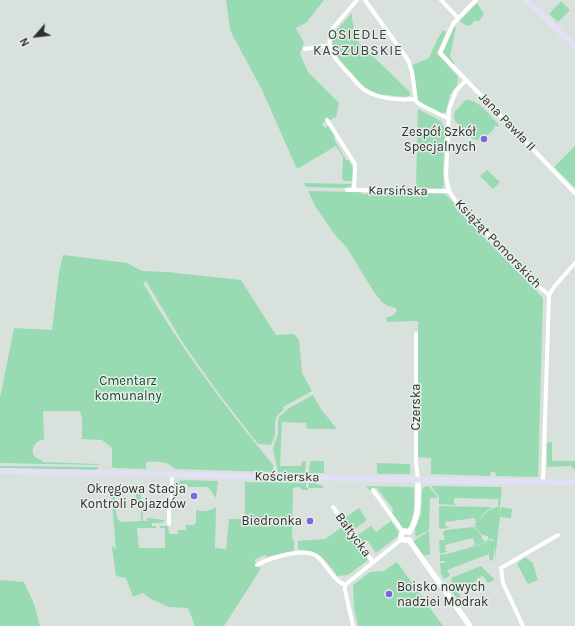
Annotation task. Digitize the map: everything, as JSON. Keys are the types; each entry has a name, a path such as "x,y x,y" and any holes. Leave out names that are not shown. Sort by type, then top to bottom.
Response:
{"main road":[{"path":"526,0 575,46"},
{"name":"Kościerska","path":"0,471 575,483"}],"street":[{"path":"357,0 333,28 329,37 330,45 336,60 360,86 376,96 415,99"},
{"path":"365,0 408,60 412,70 415,99 419,104 449,119"},
{"path":"441,0 457,19 476,0"},
{"name":"Jana Pawła II","path":"457,19 441,50 442,56 575,192"},
{"path":"305,49 330,45"},
{"name":"Książąt Pomorskich","path":"466,80 456,91 449,109 446,171 449,191 456,203 549,295 543,482"},
{"path":"327,120 355,164 354,190"},
{"name":"Karsińska","path":"347,190 449,191"},
{"path":"549,295 554,287 575,264"},
{"name":"Czerska","path":"416,334 416,463 418,480"},
{"path":"169,524 169,502 172,497 172,475"},
{"path":"353,626 344,590 345,585 373,562 411,536 409,532 415,522 418,480"},
{"path":"373,490 403,532 401,536 470,626"},
{"name":"Bałtycka","path":"333,507 373,562"},
{"path":"403,532 406,530 409,532"},
{"path":"524,626 504,585 500,570 558,535"},
{"path":"257,566 270,559 301,552 308,553 318,557 339,582 345,585"}],"green space":[{"path":"226,0 324,0 306,23 296,28 304,43 300,54 308,72 339,103 336,117 330,120 328,119 322,124 325,128 329,126 335,136 334,139 346,160 349,160 353,168 353,181 344,181 342,179 343,157 336,146 297,169 262,90 230,29"},
{"path":"561,1 570,10 558,22 549,14"},
{"path":"477,3 484,14 479,21 474,21 471,25 467,26 459,21"},
{"path":"352,13 352,20 358,42 409,91 411,94 409,96 404,97 378,94 364,87 338,58 332,43 332,35"},
{"path":"454,27 456,27 450,56 455,64 454,65 443,51"},
{"path":"443,30 446,32 437,53 458,77 457,85 450,95 446,112 441,114 418,101 412,65 429,58"},
{"path":"466,100 471,100 480,105 499,125 497,127 495,125 494,129 482,140 473,139 455,121 455,111"},
{"path":"418,109 441,121 445,129 443,171 444,185 442,189 416,188"},
{"path":"575,146 575,188 554,167"},
{"path":"487,170 500,182 493,189 480,176"},
{"path":"304,183 352,184 350,187 343,188 306,187"},
{"path":"308,191 361,192 362,194 395,195 396,192 445,194 457,206 456,209 543,298 538,477 496,476 495,472 491,472 490,476 431,474 431,458 418,457 418,321 387,322 386,318 392,316 397,311 396,308 388,306 382,302 374,292 347,248 335,235 315,206"},
{"name":"Cmentarz komunalny","path":"63,255 127,263 142,271 167,272 241,280 276,335 294,334 299,340 302,373 312,391 283,407 284,409 277,416 275,422 275,435 271,445 258,444 219,394 183,343 146,281 143,283 204,377 273,465 273,472 175,469 169,464 158,462 146,462 146,469 114,468 112,467 112,448 102,440 82,439 82,418 80,411 43,411 44,440 36,443 33,453 38,459 42,460 42,462 99,465 0,463 0,398 14,328 52,330 59,272"},
{"path":"313,395 321,409 337,429 307,429 306,423 282,422 280,466 301,466 302,461 306,461 305,473 278,472 273,449 278,434 279,417 289,408"},
{"path":"552,442 552,461 575,461 575,469 571,466 547,467 547,444"},
{"path":"310,461 324,461 324,473 309,473"},
{"path":"377,463 410,464 410,474 378,474"},
{"path":"0,466 99,467 96,470 0,468"},
{"path":"184,480 218,481 216,498 208,487 188,487 187,484 180,484 176,487 176,492 174,493 174,482"},
{"path":"245,482 306,483 306,488 308,488 308,490 301,490 301,488 298,487 293,488 292,539 294,541 294,551 267,557 265,555 254,560 259,566 260,570 224,626 195,626 188,608 169,607 151,599 143,593 133,597 126,578 116,576 112,546 116,549 111,491 114,491 117,518 121,522 141,521 141,502 136,502 136,494 141,494 143,521 147,521 147,518 165,520 162,523 152,523 152,526 156,526 156,528 137,528 139,548 165,548 165,528 160,528 160,526 168,526 169,534 178,534 178,530 186,530 186,525 193,525 196,523 196,510 207,511 216,507 215,548 226,549 229,519 245,519"},
{"path":"309,483 315,483 323,486 323,488 308,488"},
{"path":"366,486 413,487 414,512 409,528 406,530 402,528 392,514 393,509 376,487 370,491"},
{"path":"429,486 438,498 430,498 429,530 416,537 415,529 421,514 422,490 424,487"},
{"path":"431,486 502,487 500,506 498,506 498,499 454,498 454,504 457,504 456,505 439,504 439,497"},
{"path":"439,506 492,507 484,513 477,524 492,508 500,507 500,515 501,507 512,509 511,518 500,517 495,559 495,544 493,560 490,561 489,554 447,570 450,576 444,579 441,574 440,563 445,563 444,561 440,561 440,555 496,540 481,534 475,527 476,524 472,526 476,523 475,518 445,522 446,527 449,528 439,529"},
{"path":"359,508 367,520 353,530 345,520 346,517"},
{"path":"391,521 401,535 376,553 367,540 362,543 356,536 371,526 376,532"},
{"path":"344,526 368,560 348,575 336,576 322,557 314,552 298,549 298,541 325,539"},
{"path":"474,527 482,536 481,538 486,542 488,539 492,541 472,546 475,544 473,538 445,545 446,551 449,551 440,554 439,541 445,540 442,534 445,530"},
{"path":"429,531 430,554 424,556 412,542"},
{"path":"525,557 533,563 538,580 528,584 517,564"},
{"path":"397,562 443,626 358,626 354,608 353,585 370,572 384,571"},
{"path":"481,566 495,580 488,583 483,576 476,579 477,581 458,591 461,597 457,599 451,590 455,587 451,578"},
{"path":"0,580 24,582 34,604 40,626 0,626"}],"place":[{"name":"Zespół Szkół Specjalnych","path":"484,139"},
{"name":"Okręgowa Stacja Kontroli Pojazdów","path":"194,496"},
{"name":"Biedronka","path":"310,521"},
{"name":"Boisko nowych nadziei Modrak","path":"389,594"}],"district":[{"name":"OSIEDLE KASZUBSKIE","path":"358,44"}]}
